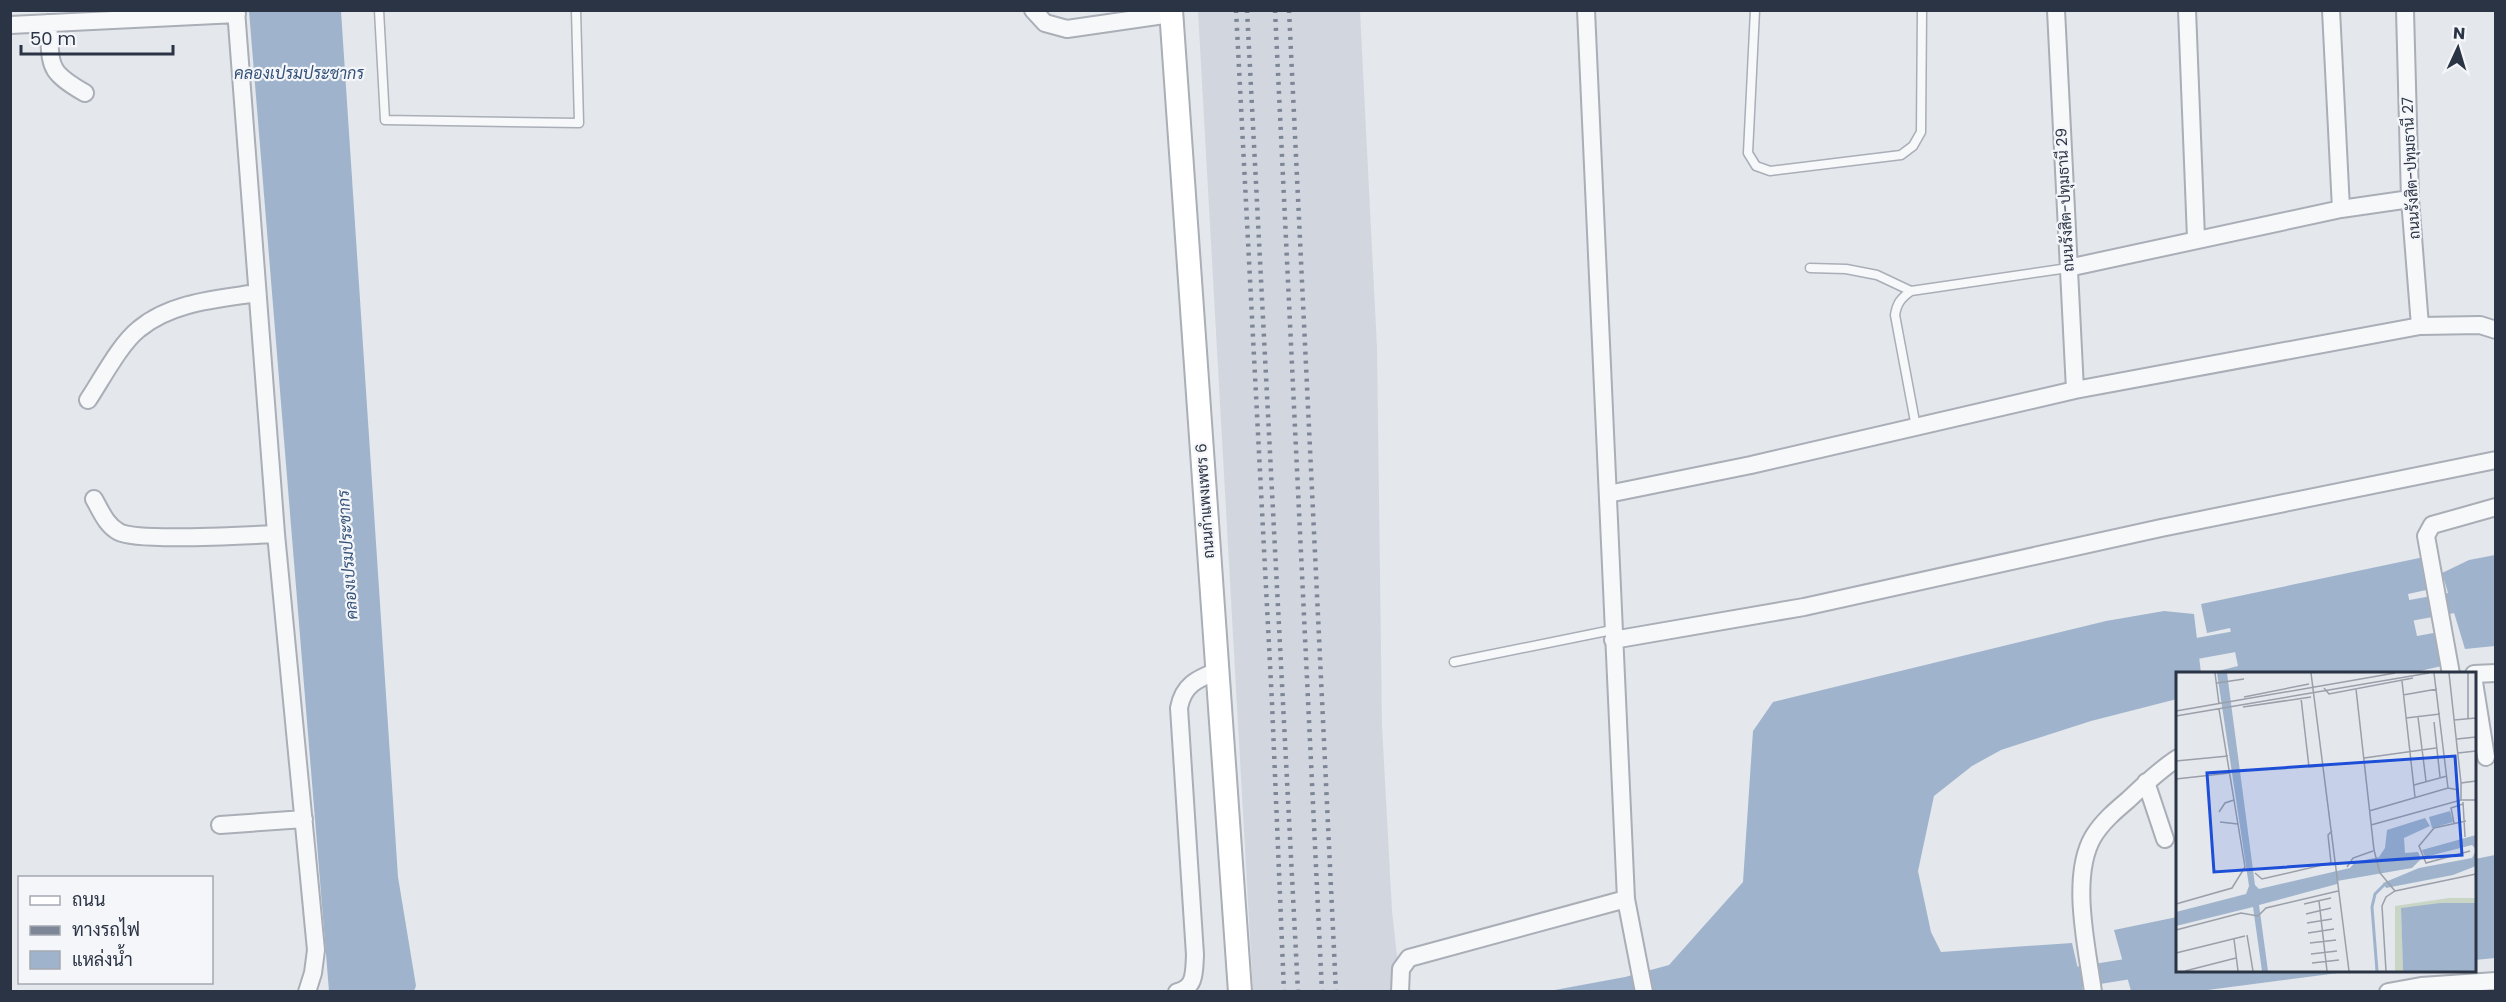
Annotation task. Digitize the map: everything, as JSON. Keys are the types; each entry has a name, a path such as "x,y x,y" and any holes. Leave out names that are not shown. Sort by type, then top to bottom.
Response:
{"main road":[{"name":"ถนนกำแพงเพชร 6","path":"1171,12 1240,991"}],"street":[{"path":"1033,10 1044,23 1067,29 1171,12"},
{"path":"1586,10 1626,899 1644,992"},
{"name":"ถนนรังสิต-ปทุมธานี 29","path":"2056,10 2075,390"},
{"path":"2187,10 2196,238"},
{"path":"2331,10 2340,209"},
{"name":"ถนนรังสิต-ปทุมธานี 27","path":"2405,10 2410,199 2420,326"},
{"path":"10,25 236,12 276,534 316,950 314,973 307,992"},
{"path":"48,23 52,68 58,76 85,93"},
{"path":"2068,268 2196,238 2340,209 2410,199"},
{"path":"88,400 138,330 158,316 182,307 257,293"},
{"path":"1608,494 1751,465 2075,390 2420,326 2480,325 2496,330"},
{"path":"1613,635 1814,604 2161,528 2496,460"},
{"path":"94,499 107,523 120,533 147,536 276,534"},
{"path":"2451,672 2426,536 2432,525 2496,507"},
{"path":"1177,992 1191,985 1195,956 1179,708 1181,696 1186,687 1195,680 1217,671"},
{"path":"2476,674 2496,672"},
{"path":"2476,689 2486,756"},
{"path":"2093,992 2081,885 2087,850 2107,818 2146,782 2176,760"},
{"path":"2146,782 2165,838"},
{"path":"220,825 304,819"},
{"path":"1400,992 1401,969 1409,958 1626,899"},
{"path":"2388,992 2421,986 2496,981"}],"lane":[{"path":"379,10 385,120 579,123 576,10"},
{"path":"1755,10 1748,153 1756,166 1770,171 1901,155 1913,146 1921,132 1922,10"},
{"path":"1810,268 1846,269 1877,275 1911,291"},
{"path":"1917,427 1896,315 1897,304 1902,297 1911,291 2068,268"},
{"path":"1454,662 1613,635"}],"shaded area":[{"path":"1198,11 1360,11 1377,348 1382,726 1392,911 1401,991 1253,991"}],"water":[{"name":"คลองเปรมประชากร","path":"249,11 341,11 398,877 416,986 414,991 329,991"},
{"path":"2495,555 2495,646 2465,649 2442,573 2469,560"},
{"path":"2424,557 2431,589 2408,594 2417,636 2439,632 2446,665 2416,672 2218,672 2238,666 2230,628 2207,633 2201,604"},
{"path":"2164,611 2194,614 2201,672 2176,672 2176,699 2091,721 2001,750 1972,766 1934,796 1918,871 1931,932 1941,952 2072,943 2083,991 1544,992 1625,977 1669,965 1743,882 1753,731 1773,702 2106,621"},
{"path":"2495,855 2495,958 2476,960 2476,859"},
{"path":"2176,917 2176,972 2346,972 2200,991 2131,991 2114,930"}],"waterway":[{"path":"2385,615 2496,595"},
{"path":"2172,653 2260,637"},
{"path":"2072,978 2176,961"}],"railway":[{"path":"1236,10 1272,703 1284,992"},
{"path":"1247,10 1298,992"},
{"path":"1275,10 1322,992"},
{"path":"1289,10 1336,992"}]}
